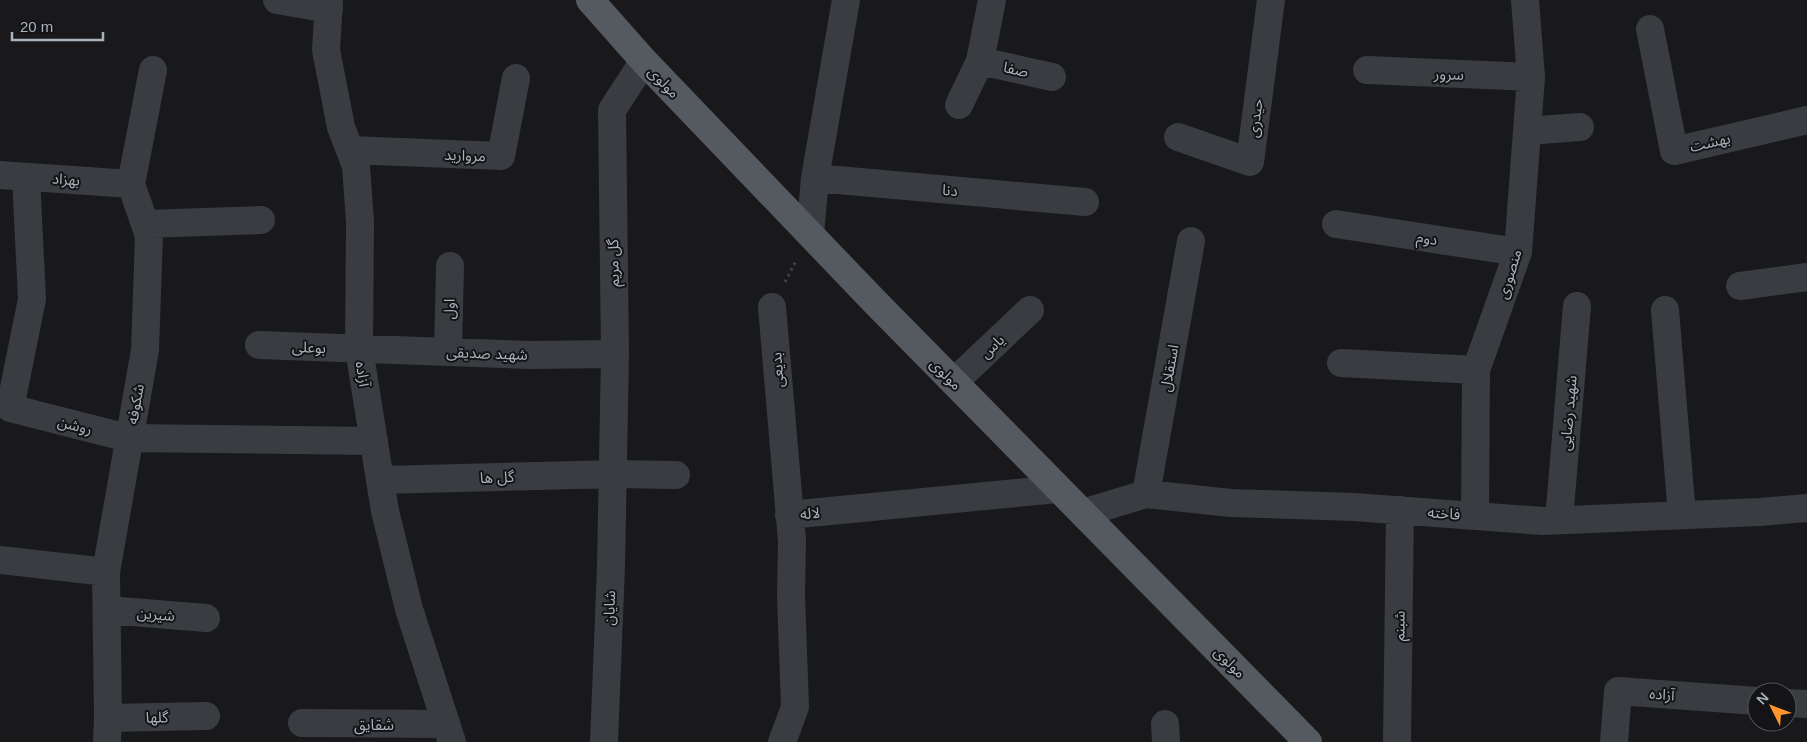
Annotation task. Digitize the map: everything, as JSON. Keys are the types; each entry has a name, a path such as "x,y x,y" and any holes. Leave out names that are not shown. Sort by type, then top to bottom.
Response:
{"main road":[{"name":"مولوی","path":"590,0 644,61 810,234 1308,742"}],"street":[{"path":"277,0 329,4"},
{"path":"810,234 815,178 846,0"},
{"path":"959,105 980,61 992,0"},
{"name":"حیدری","path":"1178,138 1250,162 1271,0"},
{"name":"منصوری","path":"1475,515 1476,370 1518,252 1531,77 1525,0"},
{"name":"آزاده","path":"329,4 326,50 341,127 356,166 360,222 359,349 380,480 409,608 449,733"},
{"name":"بهشت","path":"1650,29 1674,151 1807,120"},
{"name":"گل مریم","path":"613,474 615,354 612,110 644,61"},
{"name":"صفا","path":"980,61 1052,77"},
{"name":"شکوفه","path":"108,730 106,572 128,438 145,350 149,236 132,184 153,70"},
{"name":"سرور","path":"1367,70 1531,77"},
{"name":"مروارید","path":"350,150 501,156 516,78"},
{"path":"1527,131 1580,128"},
{"name":"بهزاد","path":"13,176 132,184"},
{"name":"روشن","path":"13,176 32,299 10,408 128,438 374,441"},
{"name":"دنا","path":"815,178 1085,202"},
{"path":"145,224 262,220"},
{"name":"دوم","path":"1336,224 1518,252"},
{"name":"استقلال","path":"1146,494 1191,241"},
{"name":"اول","path":"448,352 450,266"},
{"path":"1740,286 1807,276"},
{"name":"بدیعی","path":"772,306 789,515"},
{"name":"شهید رضایی","path":"1559,520 1577,306"},
{"name":"یاس","path":"954,382 1030,310"},
{"path":"1665,310 1682,515"},
{"name":"بوعلی","path":"259,345 359,349"},
{"name":"شهید صدیقی","path":"359,349 529,355 615,354"},
{"path":"1340,363 1476,370"},
{"name":"شایان","path":"604,742 613,474"},
{"name":"گل ها","path":"380,480 676,474"},
{"name":"لاله","path":"782,742 795,708 791,596 792,541 789,515 1058,489"},
{"name":"فاخته","path":"1083,513 1146,494 1231,503 1400,510 1543,521 1807,508"},
{"name":"شبنم","path":"1397,742 1400,510"},
{"path":"0,560 106,572"},
{"name":"شیرین","path":"107,610 206,618"},
{"name":"آزاده","path":"1614,742 1618,691 1747,700"},
{"name":"گلها","path":"108,730 206,716"},
{"name":"شقایق","path":"302,723 449,733"}],"path":[{"path":"772,306 810,234"}]}
